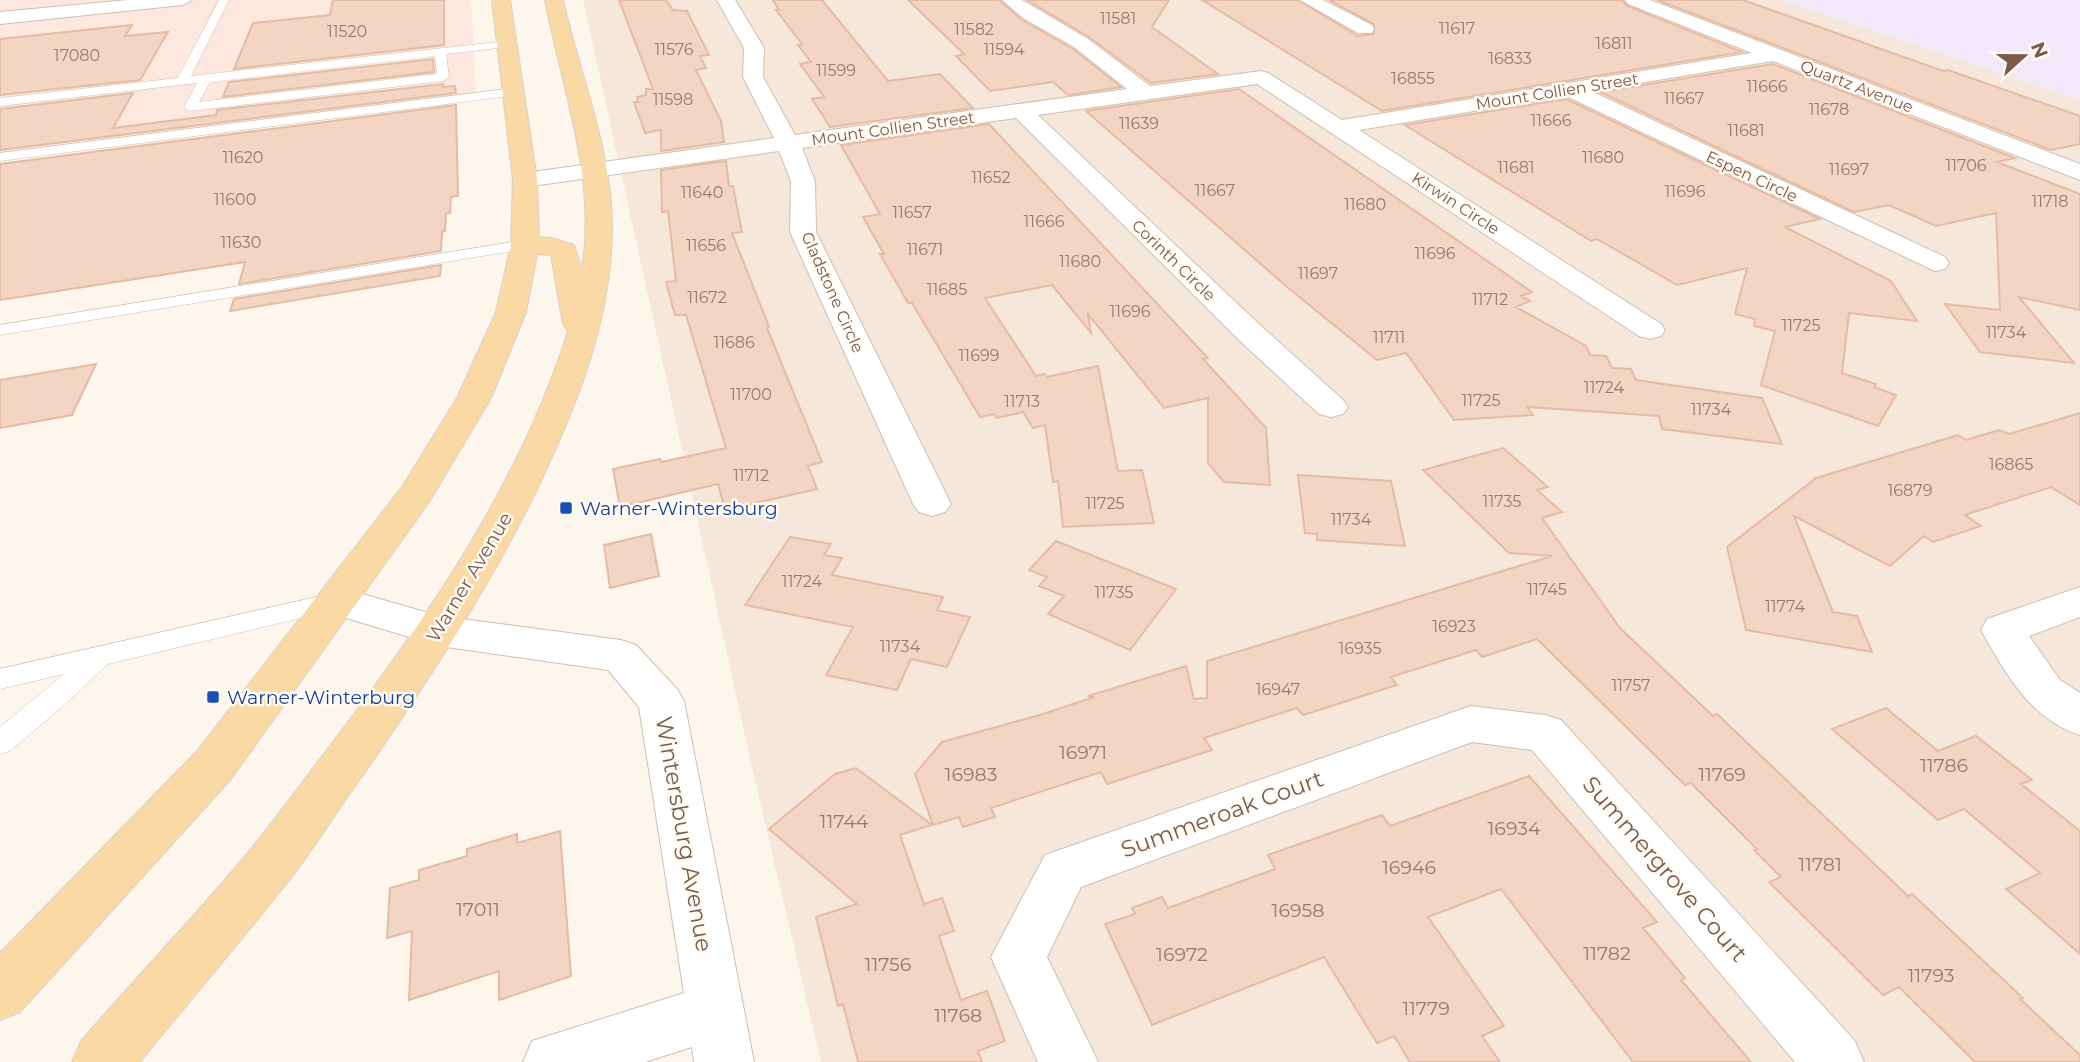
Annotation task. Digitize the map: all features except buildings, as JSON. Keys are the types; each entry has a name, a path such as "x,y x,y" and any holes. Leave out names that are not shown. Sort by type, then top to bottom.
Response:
{"main road":[{"path":"0,993 214,765 416,494 474,398 511,312 525,245 525,180 501,0"},
{"name":"Warner Avenue","path":"102,1062 274,860 439,631 505,519 552,419 580,340 596,272 599,226 595,170 554,0"},
{"path":"525,245 552,246 564,251 580,340"}],"street":[{"path":"0,18 118,3 183,0"},
{"name":"Gladstone Circle","path":"726,0 754,48 753,77 788,143 803,181 803,232 932,505"},
{"path":"1011,0 1029,14 1081,43 1145,93"},
{"path":"1309,0 1365,29"},
{"name":"Quartz Avenue","path":"1634,0 2080,173"},
{"name":"Mount Collien Street","path":"1338,127 1776,55"},
{"name":"Mount Collien Street","path":"525,180 1261,77"},
{"name":"Kirwin Circle","path":"1261,77 1650,330"},
{"name":"Espen Circle","path":"1569,89 1935,263"},
{"name":"Corinth Circle","path":"1020,110 1250,333 1331,407"},
{"name":"Wintersburg Avenue","path":"338,601 439,631 621,656 661,701 719,1037"},
{"path":"2080,601 2003,630 2044,692 2080,717"},
{"name":"Summeroak Court","path":"1068,1062 1019,957 1063,871 1471,724"},
{"name":"Summergrove Court","path":"1471,724 1545,733 1834,1062"},
{"path":"554,1062 719,1037"}],"lane":[{"path":"182,82 224,0"},
{"path":"0,102 507,44"},
{"path":"205,79 190,107 443,77 440,52"},
{"path":"0,157 513,92"},
{"path":"0,330 525,245"},
{"path":"0,679 338,601"},
{"path":"0,743 53,700 100,656"}],"shaded area":[{"path":"0,0 471,0 476,93 0,152"},
{"path":"583,0 1782,0 2080,100 2080,1062 821,1062 753,772"},
{"path":"1782,0 2080,0 2080,100"}],"place":[{"name":"Warner-Wintersburg","path":"566,508"},
{"name":"Warner-Winterburg","path":"213,697"}]}
